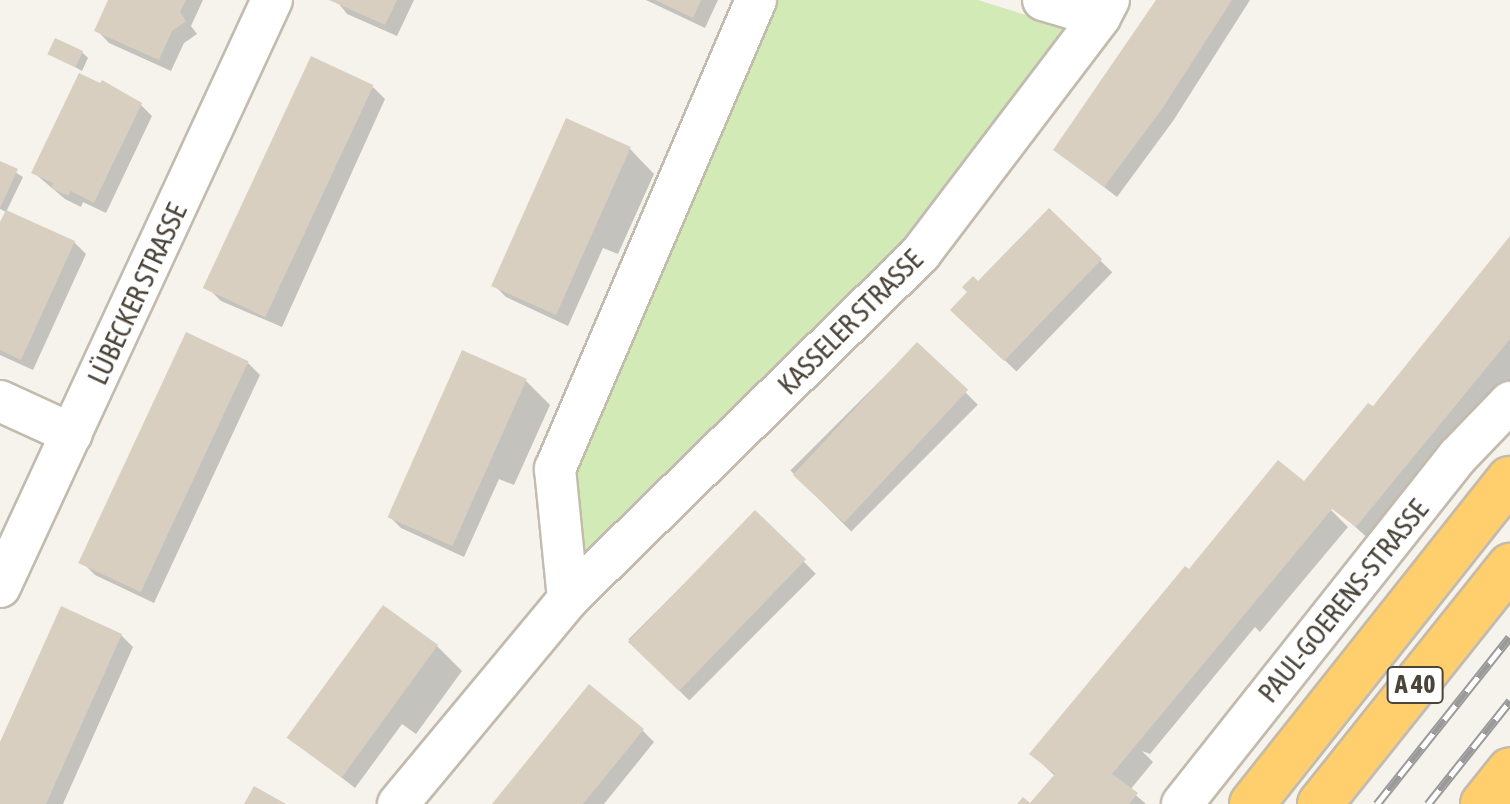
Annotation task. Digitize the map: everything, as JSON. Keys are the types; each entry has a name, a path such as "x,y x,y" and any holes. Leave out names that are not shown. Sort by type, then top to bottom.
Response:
{"highway":[{"path":"1252,804 1510,479"},
{"name":"A 40","path":"1320,804 1510,566"},
{"path":"1483,804 1510,770"}],"street":[{"name":"LÜBECKER STRASSE","path":"0,587 272,0"},
{"path":"568,599 555,469 756,0"},
{"name":"KASSELER STRASSE","path":"398,804 568,599 921,253 1104,9 1043,0"},
{"path":"0,401 72,434"},
{"name":"PAUL-GOERENS-STRASSE","path":"1182,804 1458,456 1510,402"}],"green space":[{"path":"766,0 978,0 1064,27 910,245 586,561 575,475"}],"building":[{"path":"108,0 186,0 180,12 186,21 172,31 159,60 94,31"},
{"path":"329,0 397,0 385,25"},
{"path":"655,0 701,0 693,18"},
{"path":"1156,0 1232,0 1162,109 1104,187 1053,150"},
{"path":"55,38 83,51 75,67 47,54"},
{"path":"311,56 374,85 265,317 203,288"},
{"path":"79,73 100,83 102,80 142,103 94,203 71,191 68,196 51,188 53,183 31,173"},
{"path":"566,118 631,147 556,315 491,286"},
{"path":"0,161 18,169 0,208"},
{"path":"1049,208 1102,259 1004,361 950,310 967,292 962,287 973,276 978,281"},
{"path":"6,210 75,241 21,360 0,350 0,222"},
{"path":"1510,236 1510,339 1356,527 1332,509 1112,774 1138,793 1129,804 1017,804 1023,797 1030,803 1055,774 1029,754 1185,566 1189,569 1278,460 1304,481 1368,403 1373,406"},
{"path":"186,332 249,361 141,592 78,563"},
{"path":"917,342 968,390 844,523 793,475"},
{"path":"462,350 527,379 452,546 388,517"},
{"path":"755,510 806,559 679,691 628,642"},
{"path":"383,605 438,645 342,778 287,738"},
{"path":"61,606 122,634 46,804 0,804 0,742"},
{"path":"589,684 644,729 583,804 492,804"},
{"path":"254,786 286,804 244,804"}],"railway":[{"path":"1377,804 1510,637"},
{"path":"1428,804 1510,701"}]}
